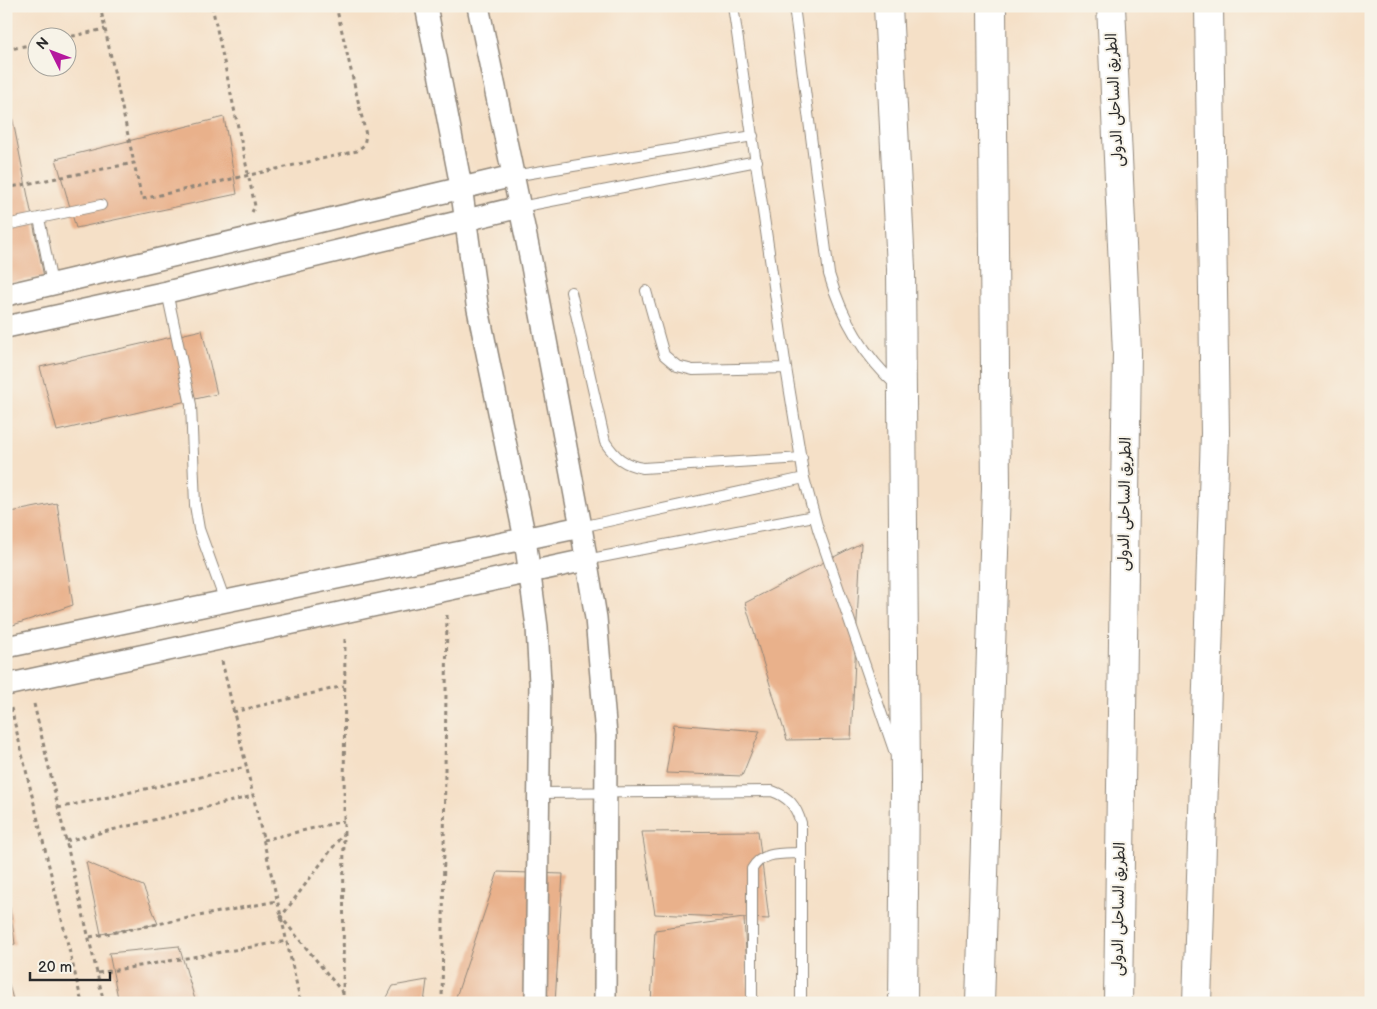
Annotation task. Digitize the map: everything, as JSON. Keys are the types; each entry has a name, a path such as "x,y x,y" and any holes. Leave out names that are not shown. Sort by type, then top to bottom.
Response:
{"highway":[{"path":"888,6 897,154 902,391 905,783 903,1003"},
{"path":"980,1003 996,488 992,6"},
{"name":"الطريق الساحلى الدولى","path":"1110,6 1127,353 1118,1003"},
{"path":"1197,1003 1215,433 1209,6"}],"street":[{"path":"426,6 461,186 477,304 531,572 540,682 536,1003"},
{"path":"478,6 520,207 581,527 602,676 607,794 605,1003"},
{"path":"6,294 461,186 513,176"},
{"path":"6,327 167,292 520,207"},
{"path":"6,647 581,527"},
{"path":"7,692 28,680 586,560"}],"lane":[{"path":"733,6 804,478 814,516 905,783"},
{"path":"794,6 828,274 838,304 856,339 880,370 902,391"},
{"path":"513,176 753,136"},
{"path":"520,207 757,161"},
{"path":"6,225 101,205"},
{"path":"38,218 52,284"},
{"path":"646,291 664,355 676,366 692,370 786,368"},
{"path":"167,292 185,367 191,405 195,505 199,529 225,601"},
{"path":"571,292 605,442 612,453 622,462 643,468 802,458"},
{"path":"581,527 804,478"},
{"path":"586,560 814,516"},
{"path":"539,793 607,794 772,791 783,795 792,802 798,812 801,824 801,1003"},
{"path":"752,1003 752,869 756,862 768,855 801,853"}],"path":[{"path":"108,6 100,7 142,200 357,151 364,146 366,135 336,6"},
{"path":"212,6 255,206 251,212"},
{"path":"78,35 104,29"},
{"path":"6,50 28,45"},
{"path":"6,188 134,163"},
{"path":"442,1003 447,589"},
{"path":"343,1003 345,611"},
{"path":"216,639 301,1003"},
{"path":"28,680 104,1003"},
{"path":"233,712 344,686"},
{"path":"7,692 82,1003"},
{"path":"58,808 246,766"},
{"path":"66,841 253,796"},
{"path":"263,840 344,820"},
{"path":"281,917 344,834"},
{"path":"90,937 277,901"},
{"path":"281,917 343,993"},
{"path":"98,972 286,941"}],"building":[{"path":"10,106 44,277 6,283 6,107"},
{"path":"224,117 237,194 76,228 56,159"},
{"path":"202,330 217,394 57,431 40,367"},
{"path":"57,503 73,605 10,626 6,610 6,513"},
{"path":"861,543 851,739 787,740 745,603"},
{"path":"674,724 760,731 742,776 666,773"},
{"path":"758,831 769,919 655,914 642,832"},
{"path":"86,862 143,886 158,924 101,934"},
{"path":"498,872 563,874 555,1003 454,1003"},
{"path":"6,890 15,944 6,946"},
{"path":"744,918 749,1003 651,1003 655,930"},
{"path":"179,946 196,1003 119,1003 109,953"},
{"path":"7,978 14,1003 6,1003"},
{"path":"427,980 424,1003 384,1003 393,986"}]}
